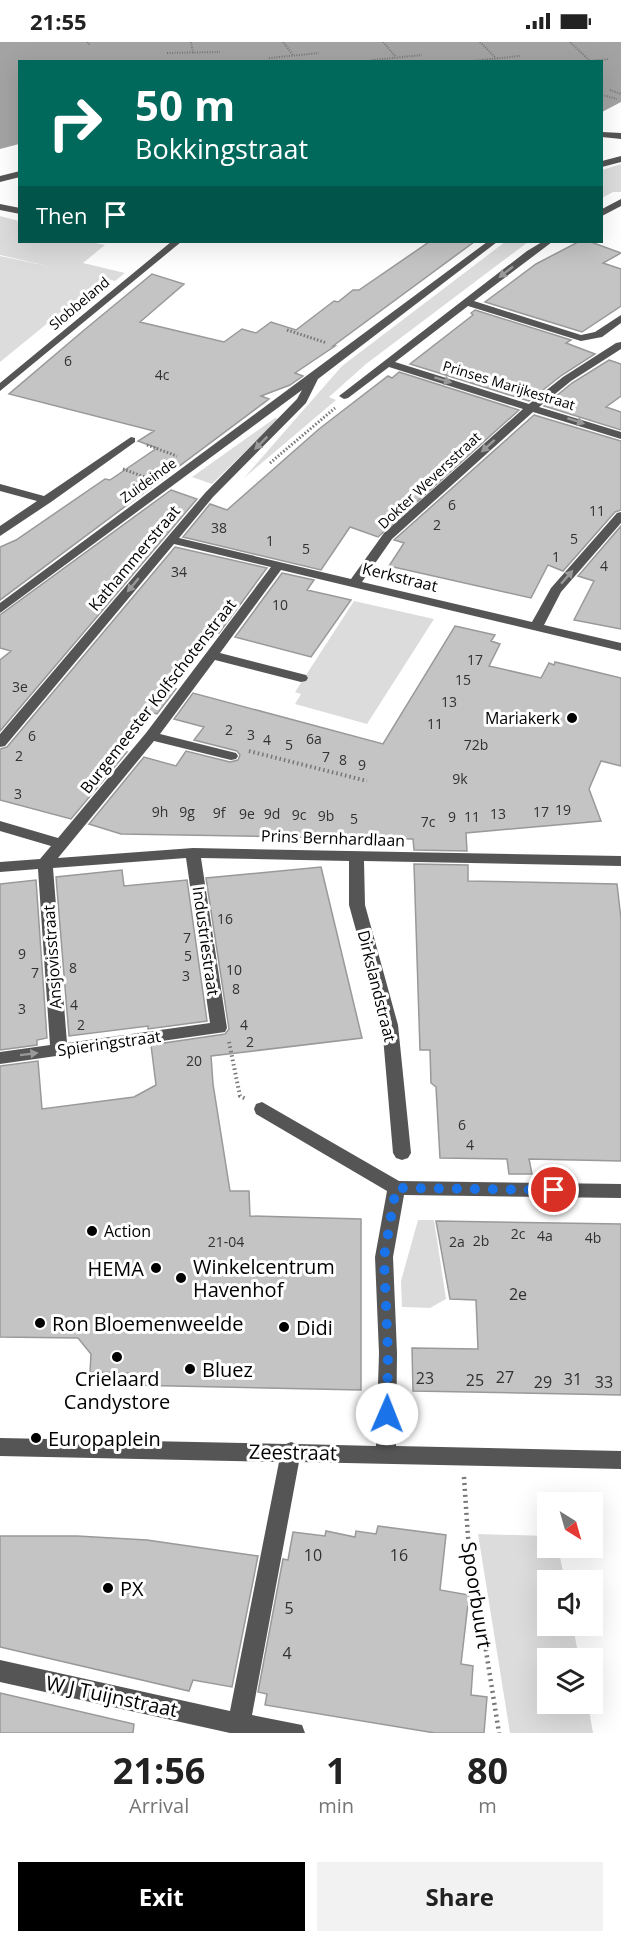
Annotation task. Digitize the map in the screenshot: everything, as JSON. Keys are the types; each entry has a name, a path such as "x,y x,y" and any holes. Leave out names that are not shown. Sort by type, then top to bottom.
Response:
{"street":[{"path":"603,135 621,136"},
{"path":"603,164 621,159"},
{"path":"0,179 18,174"},
{"path":"603,212 621,202"},
{"path":"0,207 18,211"},
{"name":"Slobbeland","path":"0,387 174,243"},
{"name":"Zuideinde","path":"0,609 491,243"},
{"path":"344,396 548,243"},
{"path":"467,302 574,337 589,338 621,318"},
{"path":"598,334 620,345"},
{"name":"Dokter Weversstraat","path":"355,583 388,536 532,407 567,379 620,345"},
{"name":"Prinses Marijkestraat","path":"387,363 621,436"},
{"name":"Zuideinde","path":"302,401 315,376"},
{"name":"Kathammerstraat","path":"0,743 209,495 302,401"},
{"path":"0,532 131,440"},
{"path":"0,487 47,500"},
{"path":"536,627 555,591 621,516"},
{"name":"Kerkstraat","path":"171,540 621,646"},
{"name":"Burgemeester Kolfschotenstraat","path":"45,863 151,736 278,566"},
{"path":"211,655 301,678"},
{"path":"151,736 231,756"},
{"path":"0,826 62,844"},
{"name":"Prins Bernhardlaan","path":"0,867 193,854 621,861"},
{"name":"Industriestraat","path":"193,854 219,1028"},
{"name":"Dirkslandstraat","path":"356,855 357,905 390,1025 402,1153"},
{"name":"Ansjovisstraat","path":"45,863 59,1050"},
{"name":"Spieringstraat","path":"0,1058 219,1028"},
{"path":"262,1109 396,1188 621,1191"},
{"path":"386,1454 388,1353 384,1257 396,1188"},
{"name":"Zeestraat","path":"0,1447 291,1451 621,1460"},
{"path":"238,1724 291,1451"},
{"name":"W J Tuijnstraat","path":"0,1671 238,1724 294,1733"}],"path":[{"path":"87,42 90,45"},
{"path":"191,42 193,53"},
{"path":"283,42 293,55"},
{"path":"383,42 397,58"},
{"path":"480,42 496,58"},
{"path":"570,42 588,60"},
{"path":"167,53 220,52"},
{"path":"269,58 319,53"},
{"path":"372,60 422,55"},
{"path":"480,60 520,56"},
{"path":"596,60 609,58"},
{"path":"610,90 621,96"},
{"path":"603,95 616,99 621,96"},
{"path":"286,330 351,349"},
{"path":"131,440 177,456"},
{"path":"101,461 167,485"},
{"path":"231,756 247,751 367,781"},
{"path":"219,1028 228,1035 240,1096 262,1109"},
{"name":"Spoorbuurt","path":"462,1456 468,1537 499,1733"}],"shaded area":[{"path":"0,42 621,42 621,102 603,111 603,60 18,60 18,144 0,149"},
{"path":"621,164 621,192 613,192 603,197 603,170"},
{"path":"0,216 18,221 18,243 105,245 83,263 125,273 115,281 103,278 0,362 0,256 52,267 0,255"},
{"path":"504,243 527,243 366,364 329,397 336,400 244,478 342,366"},
{"path":"275,418 278,419 212,484 192,477"},
{"path":"354,601 434,619 367,724 295,704 301,694 295,692"},
{"path":"418,1220 434,1220 446,1299 430,1308 402,1307 401,1281"},
{"path":"478,1534 537,1536 537,1558 560,1558 563,1570 537,1570 537,1636 575,1636 577,1648 537,1648 537,1714 590,1714 593,1733 510,1733"}],"building":[{"path":"428,243 473,243 333,346 335,346 295,373 303,376 290,385 261,396 269,399 0,600 0,547 16,540 105,479 110,480 157,448 138,441 154,431 9,394 152,274 184,284 140,322 224,342 242,329 256,333 271,322 296,330 334,301 338,302 353,290 359,290"},
{"path":"576,243 594,243 621,253 603,263 621,269 621,306 582,332 485,302 536,264"},
{"path":"475,310 571,340 566,343 595,354 562,375 529,401 410,364 473,315 471,313"},
{"path":"609,360 621,364 621,396 606,407 621,412 621,430 544,406 572,383"},
{"path":"399,372 519,410 378,537 350,527 321,570 183,537 210,504 227,510 319,429 388,376 392,378"},
{"path":"534,415 621,441 621,510 615,512 563,571 548,565 531,598 389,566 404,543 394,540"},
{"path":"171,490 197,499 0,731 0,660 11,651 0,648 0,615"},
{"path":"621,526 621,629 574,620 594,581 578,576"},
{"path":"175,547 267,568 219,633 213,631 174,679 170,687 176,689 157,714 150,712 120,750 127,752 71,819 0,800 0,749 7,747"},
{"path":"282,573 314,580 307,590 351,600 311,657 235,637"},
{"path":"455,626 495,635 491,641 500,644 489,666 541,678 549,663 554,665 555,662 621,678 621,766 601,761 589,789 601,821 466,833 467,851 414,850 413,839 121,834 89,824 144,757 176,766 186,751 230,762 238,760 240,755 237,751 194,740 204,727 174,719 193,693 383,744"},
{"path":"414,864 468,865 468,881 617,884 621,919 621,1161 529,1159 532,1174 509,1174 507,1159 440,1158 436,1087 431,1083 430,1050 420,1050"},
{"name":"Winkelcentrum Havenhof","path":"321,867 362,1038 211,1056 213,1084 230,1191 249,1191 250,1216 361,1219 361,1390 127,1385 128,1373 90,1372 91,1354 78,1338 0,1337 0,1066 38,1061 42,1109 134,1097 156,1085 151,1045 225,1034 229,1029 206,878"},
{"path":"122,870 124,886 187,880 207,1021 69,1036 56,877"},
{"path":"36,880 47,1038 37,1040 37,1045 0,1050 0,884"},
{"path":"436,1221 621,1224 621,1395 413,1391 412,1348 478,1349 476,1300 450,1299"},
{"path":"378,1526 446,1535 440,1590 469,1595 461,1664 473,1666 471,1695 487,1697 484,1733 435,1733 265,1705 267,1694 258,1692 283,1559 288,1560 293,1532 325,1536 326,1531 355,1537 356,1531 376,1534"},
{"path":"0,1536 77,1536 147,1540 258,1556 232,1687 193,1680 189,1691 0,1647"},
{"path":"0,1693 134,1724 133,1733 0,1733"}],"place":[{"name":"Mariakerk","path":"572,718"},
{"name":"Action","path":"92,1231"},
{"name":"HEMA","path":"156,1268"},
{"name":"Winkelcentrum Havenhof","path":"181,1278"},
{"name":"Ron Bloemenweelde","path":"40,1323"},
{"name":"Didi","path":"284,1327"},
{"name":"Crielaard Candystore","path":"117,1357"},
{"name":"Bluez","path":"190,1369"},
{"name":"Europaplein","path":"36,1438"},
{"name":"PX","path":"108,1588"}],"route":[{"path":"387,1414 388,1353 384,1257 389,1217 396,1188 554,1190"}]}
